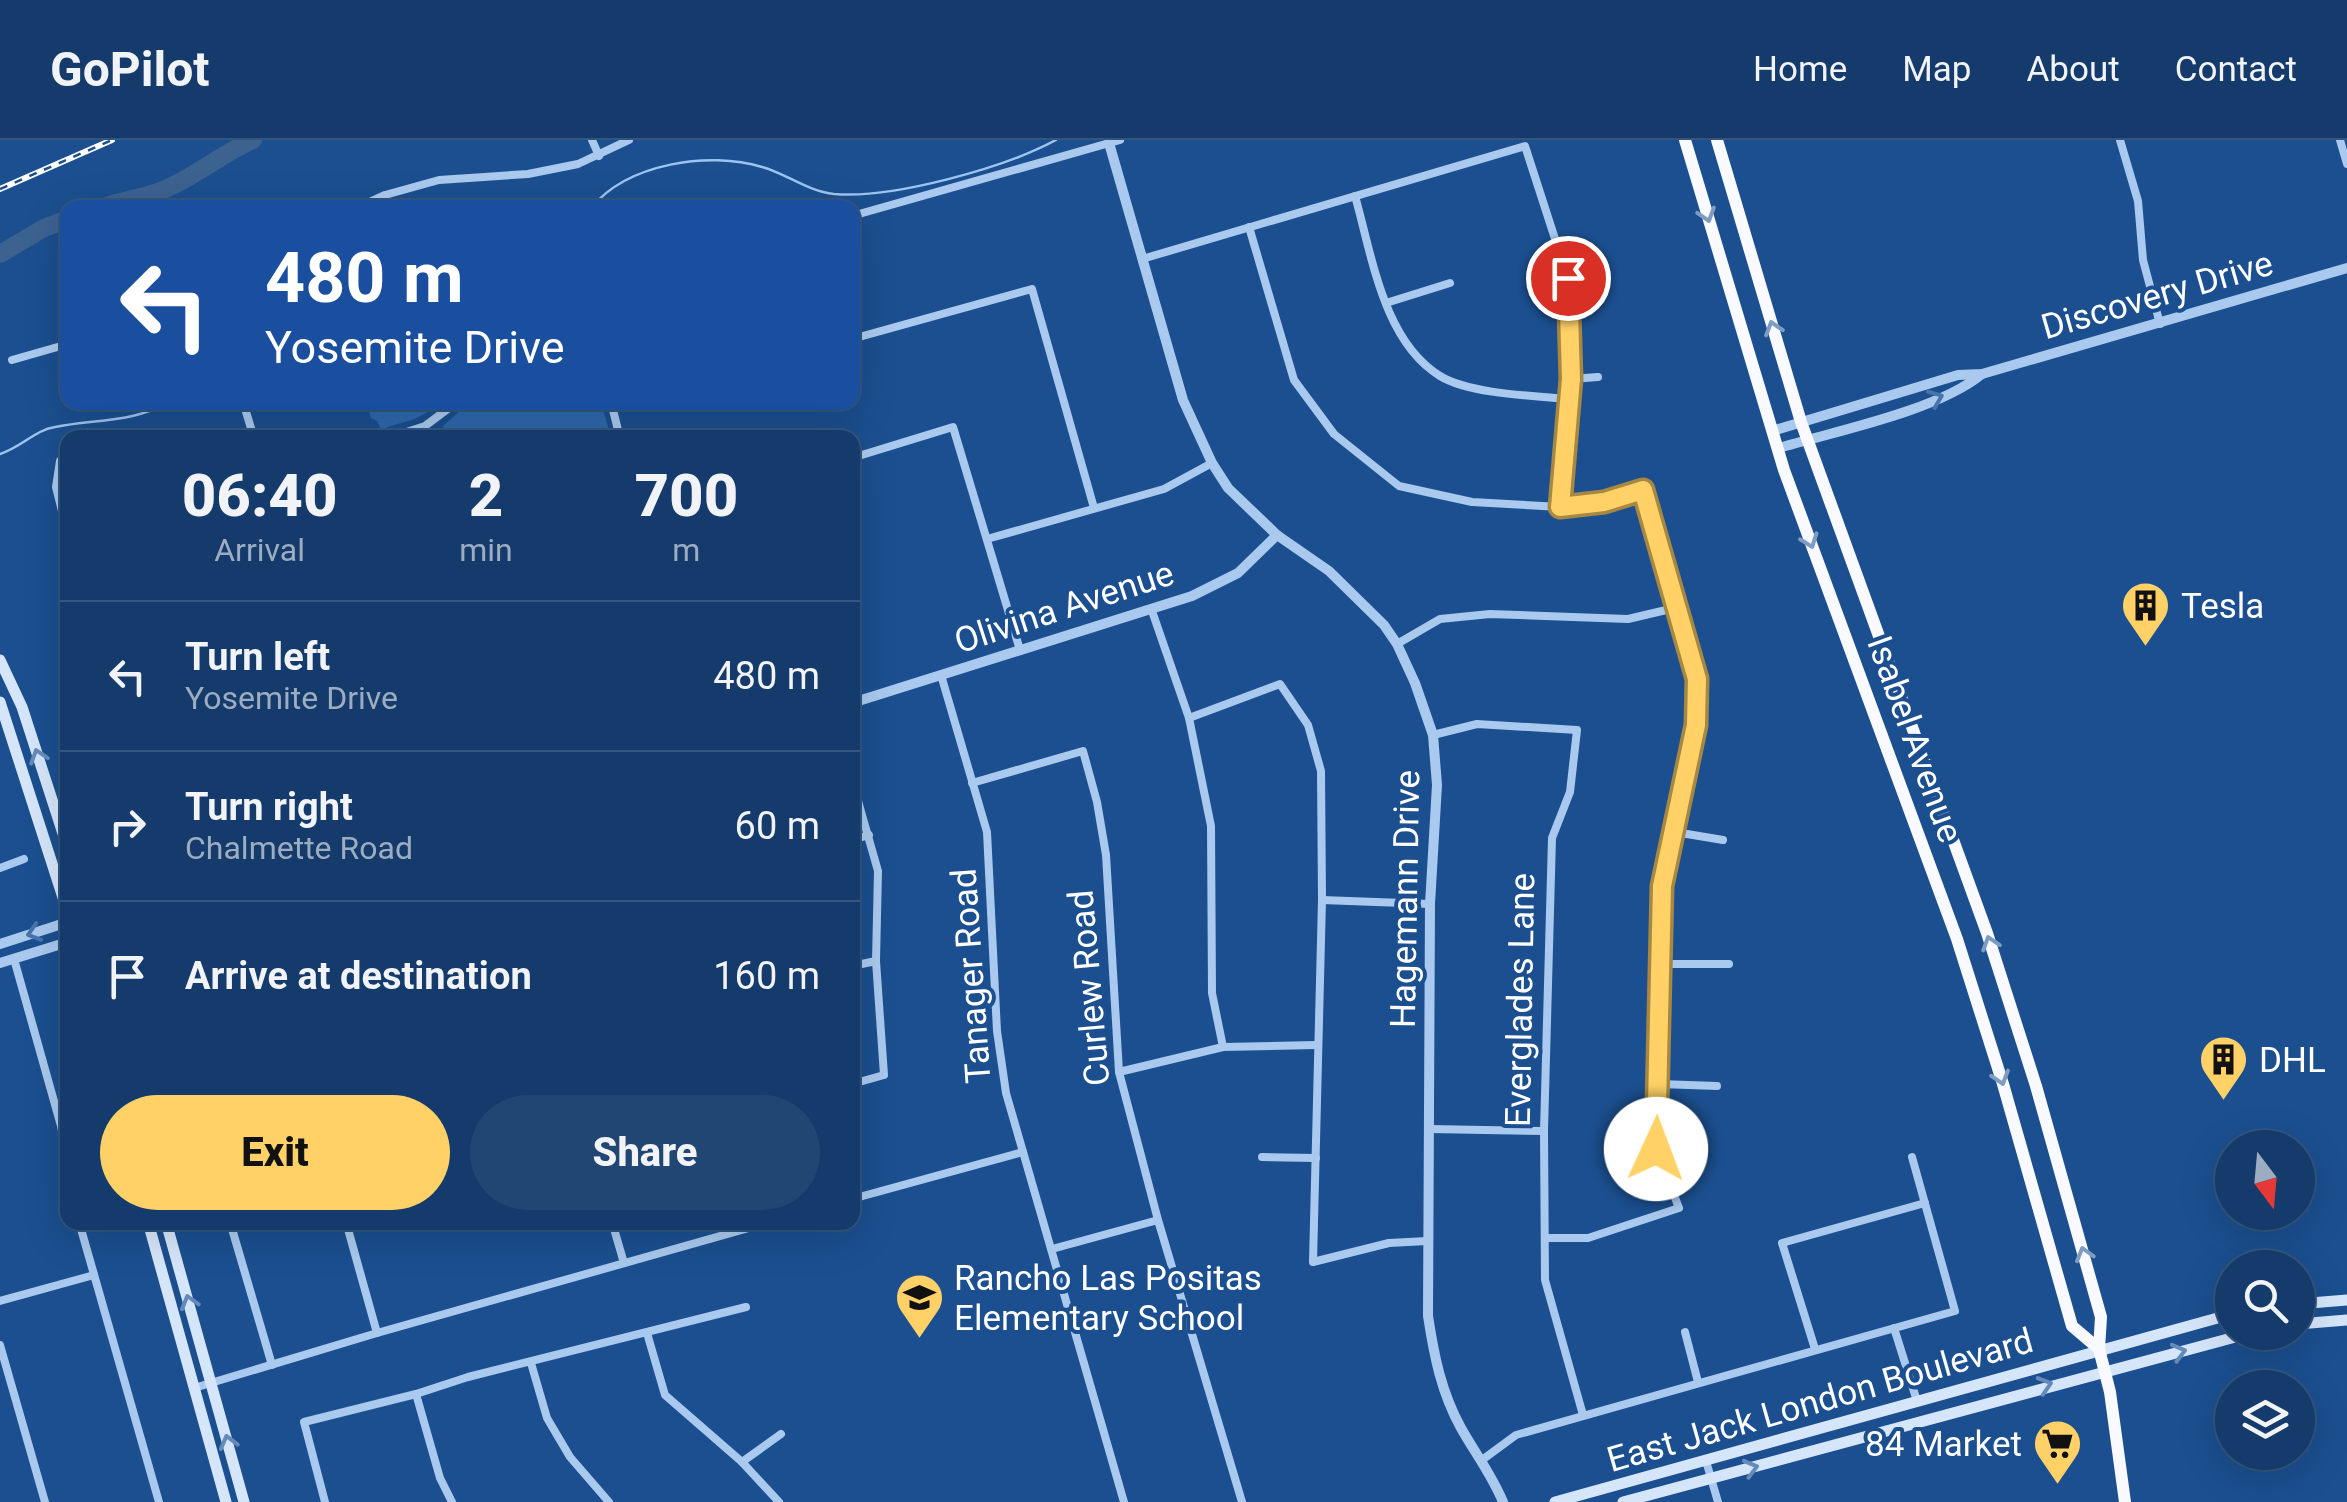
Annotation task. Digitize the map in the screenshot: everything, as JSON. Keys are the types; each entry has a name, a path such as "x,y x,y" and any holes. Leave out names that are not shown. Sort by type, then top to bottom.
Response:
{"highway":[{"name":"Isabel Avenue","path":"1685,140 1778,448 1957,939 2072,1326 2099,1350"},
{"name":"Isabel Avenue","path":"1717,140 1801,422 1987,933 2036,1086 2102,1317 2099,1350 2125,1502"}],"main road":[{"path":"0,660 22,707 60,824"},
{"path":"0,702 60,887"},
{"path":"150,1230 226,1502"},
{"path":"168,1230 244,1502"},
{"path":"2315,1303 2347,1300"},
{"name":"East Jack London Boulevard","path":"1556,1502 2215,1319"},
{"path":"2315,1323 2347,1320"},
{"name":"East Jack London Boulevard","path":"1623,1502 2215,1342"}],"street":[{"path":"592,140 599,156"},
{"path":"374,200 438,180 528,174 599,156 629,140"},
{"path":"2120,140 2138,201 2143,260 2160,324"},
{"path":"2340,140 2347,164"},
{"path":"860,214 1115,142"},
{"name":"Hagemann Drive","path":"1115,142 1142,259 1183,400 1212,463 1228,488 1277,536 1328,571 1384,625 1397,644 1433,735 1437,785 1430,904 1428,1316 1434,1359 1448,1402 1503,1502"},
{"path":"1142,259 1525,146 1568,278 1571,379 1560,507"},
{"path":"1355,196 1386,303 1407,344 1440,377 1492,392 1570,399"},
{"path":"1248,228 1294,380 1334,434 1399,486 1472,502 1560,507 1604,502 1643,490 1679,607 1697,679 1696,725 1662,886 1656,1149 1678,1208 1588,1238 1545,1238"},
{"name":"Discovery Drive","path":"1772,430 1958,375 1982,374 2160,324 2347,268"},
{"path":"1386,303 1450,282"},
{"path":"860,338 1032,290 1094,508"},
{"path":"12,360 60,346"},
{"name":"Discovery Drive","path":"1778,448 1912,408 1966,386 1982,374"},
{"path":"1571,379 1598,377"},
{"path":"413,430 446,410"},
{"path":"860,456 953,428 1020,650"},
{"path":"60,461 56,487 60,502"},
{"path":"988,540 1164,489 1212,463"},
{"name":"Olivina Avenue","path":"860,700 1192,596 1238,573 1277,536"},
{"path":"1397,644 1440,619 1490,614 1628,619 1679,607"},
{"path":"1152,610 1188,718 1211,826 1212,993 1224,1047"},
{"name":"Tanager Road","path":"941,675 987,832 997,1031 1006,1093 1124,1502"},
{"path":"1188,718 1280,684 1308,726 1321,771 1322,900 1313,1262 1389,1243 1428,1241"},
{"name":"Everglades Lane","path":"1433,735 1477,724 1577,730 1570,792 1552,838 1544,1131 1545,1280 1583,1415"},
{"name":"Curlew Road","path":"972,783 1084,751 1106,855 1119,1072 1158,1220 1242,1502"},
{"path":"860,806 878,870 876,961 884,1075 860,1082"},
{"path":"1675,832 1723,840"},
{"path":"860,838 869,835"},
{"path":"0,868 24,859"},
{"path":"1322,900 1430,904"},
{"path":"0,944 60,925"},
{"path":"0,963 60,945"},
{"path":"14,959 60,1122"},
{"path":"860,964 876,961"},
{"path":"1662,964 1729,964"},
{"path":"1119,1072 1224,1047 1316,1045"},
{"path":"1658,1084 1716,1086"},
{"path":"1430,1128 1544,1131"},
{"path":"860,1198 1023,1152"},
{"path":"1262,1157 1316,1158"},
{"path":"1482,1460 1516,1434 1955,1311 1912,1157"},
{"path":"1815,1349 1782,1242 1925,1203"},
{"path":"1052,1249 1158,1220"},
{"path":"81,1230 159,1502"},
{"path":"232,1230 272,1365"},
{"path":"348,1230 376,1332"},
{"path":"614,1230 624,1264"},
{"path":"729,1230 730,1234"},
{"path":"194,1388 376,1332 743,1230"},
{"path":"0,1301 94,1275"},
{"path":"325,1502 304,1422 746,1307"},
{"path":"1894,1328 1917,1401"},
{"path":"1684,1332 1698,1382"},
{"path":"647,1334 665,1395 742,1462 779,1502"},
{"path":"0,1345 45,1502"},
{"path":"531,1363 547,1418 570,1457 609,1502"},
{"path":"416,1394 440,1478 452,1502"},
{"path":"742,1462 781,1434"},
{"path":"1706,1461 1718,1502"}],"shaded area":[{"path":"368,410 431,410 381,429"},
{"path":"461,410 603,410 609,430 444,430 443,426"}],"waterway":[{"path":"129,200 186,179 253,140"},
{"path":"600,200 626,180 647,171 718,160 771,170 834,194 886,192 978,171 1056,140"},
{"path":"0,254 60,222"},
{"path":"0,454 48,429 152,410"}],"railway":[{"path":"0,189 112,140"}],"place":[{"name":"Tesla","path":"2146,648"},
{"name":"DHL","path":"2224,1102"},
{"name":"Rancho Las Positas Elementary School","path":"919,1340"},
{"name":"84 Market","path":"2057,1486"}],"route":[{"path":"1568,278 1571,379 1560,507 1604,502 1643,490 1697,679 1696,725 1662,886 1656,1149"}]}
